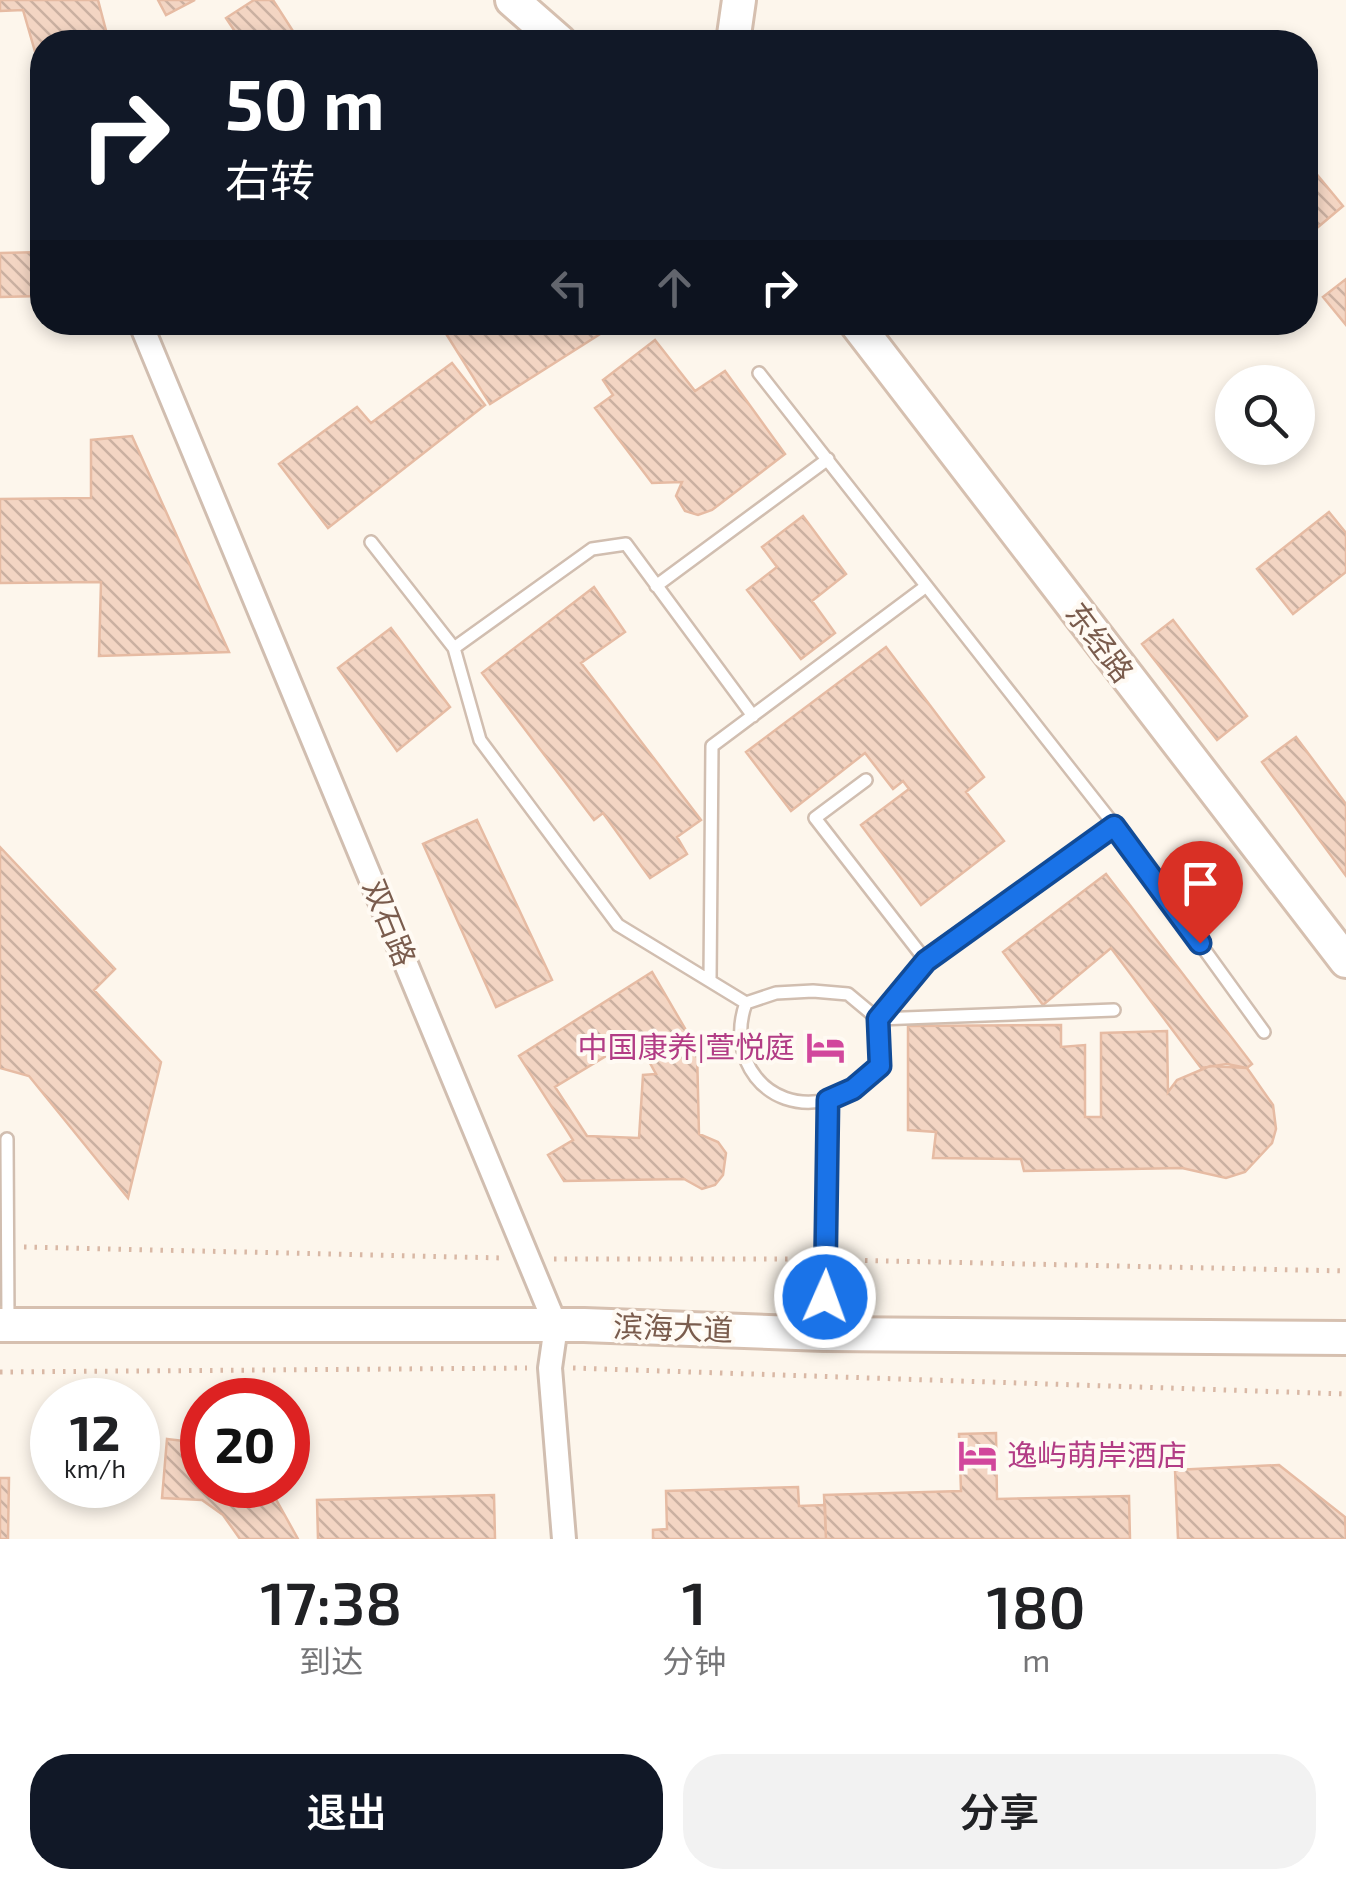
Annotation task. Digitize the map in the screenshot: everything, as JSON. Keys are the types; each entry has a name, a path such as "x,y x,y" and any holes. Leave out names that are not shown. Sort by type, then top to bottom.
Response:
{"main road":[{"path":"512,0 546,30"},
{"path":"735,30 739,0"},
{"name":"东经路","path":"864,335 1346,962"},
{"name":"滨海大道","path":"4,1325 556,1326 824,1334 1346,1338"}],"street":[{"name":"双石路","path":"145,335 556,1326"},
{"path":"556,1326 550,1368 564,1539"}],"lane":[{"path":"759,374 1114,826 1264,1032"},
{"path":"656,586 828,459"},
{"path":"372,542 454,648 480,740 618,925 746,1003"},
{"path":"454,648 592,549 626,544 753,716"},
{"path":"710,981 712,746 925,587"},
{"path":"866,780 816,818 926,961"},
{"path":"1114,826 926,961 878,1019 880,1066 853,1089 828,1100 804,1102 754,1079 742,1056 736,1028 746,1003 776,993 848,994 878,1019 1114,1010"},
{"path":"824,1334 828,1100"},
{"path":"4,1325 7,1139"}],"path":[{"path":"4,1246 1346,1270"},
{"path":"0,1372 550,1368 1346,1394"}],"building":[{"path":"0,0 98,0 106,30 30,30 30,34 23,10 0,11"},
{"path":"158,0 195,0 166,15"},
{"path":"254,0 273,0 292,30 234,30 226,18"},
{"path":"1318,176 1343,206 1318,227"},
{"path":"30,252 30,296 0,297 0,253"},
{"path":"1346,279 1346,325 1323,297"},
{"path":"447,335 599,335 490,404"},
{"path":"655,340 695,391 725,371 785,454 712,510 698,515 685,511 676,496 682,482 652,483 595,408 613,395 603,380"},
{"path":"452,363 485,405 328,528 279,464 357,407 371,423"},
{"path":"132,436 229,652 99,656 101,582 0,583 0,499 91,498 91,440"},
{"path":"1329,512 1346,533 1346,572 1293,614 1257,569"},
{"path":"803,516 846,574 812,601 835,633 801,659 747,590 777,567 762,547"},
{"path":"594,587 625,632 581,663 701,820 677,837 687,854 650,878 603,813 594,820 482,673"},
{"path":"1173,620 1247,716 1217,740 1142,644"},
{"path":"391,628 450,707 397,751 338,668"},
{"path":"886,647 984,777 966,792 1004,841 921,905 861,825 909,789 903,781 893,789 865,753 791,811 746,752"},
{"path":"1296,737 1346,804 1346,876 1262,762"},
{"path":"477,820 552,980 496,1007 423,844"},
{"path":"0,847 115,969 94,990 161,1062 128,1198 29,1076 0,1068"},
{"path":"1106,874 1252,1064 1247,1068 1227,1064 1201,1068 1111,948 1043,1005 1003,952"},
{"path":"652,972 697,1049 699,1134 718,1142 726,1153 723,1175 715,1185 702,1189 684,1179 564,1181 548,1155 573,1140 519,1056","holes":["636,1038 656,1074 643,1075 639,1138 587,1136 555,1087"]},
{"path":"1061,1025 1061,1047 1085,1045 1085,1117 1101,1117 1101,1033 1167,1031 1168,1092 1177,1080 1210,1066 1247,1068 1273,1105 1276,1129 1272,1143 1245,1172 1226,1178 1182,1168 1024,1171 1021,1159 933,1158 936,1132 908,1130 908,1026"},
{"path":"996,1433 997,1499 1129,1496 1130,1539 826,1539 824,1495 961,1491 959,1434"},
{"path":"167,1439 180,1440 180,1499 162,1498"},
{"path":"1279,1465 1345,1517 1346,1539 1178,1539 1175,1470"},
{"path":"0,1478 9,1478 8,1539 0,1539"},
{"path":"798,1487 799,1506 825,1505 826,1539 653,1539 653,1530 667,1529 666,1491"},
{"path":"494,1495 495,1539 318,1539 317,1500"},
{"path":"213,1508 281,1508 298,1539 240,1539"}],"place":[{"name":"中国康养|萱悦庭","path":"825,1048"},
{"name":"逸屿萌岸酒店","path":"977,1456"}],"route":[{"path":"825,1297 828,1100 853,1089 880,1066 878,1019 926,961 1114,826 1200,943"}]}
